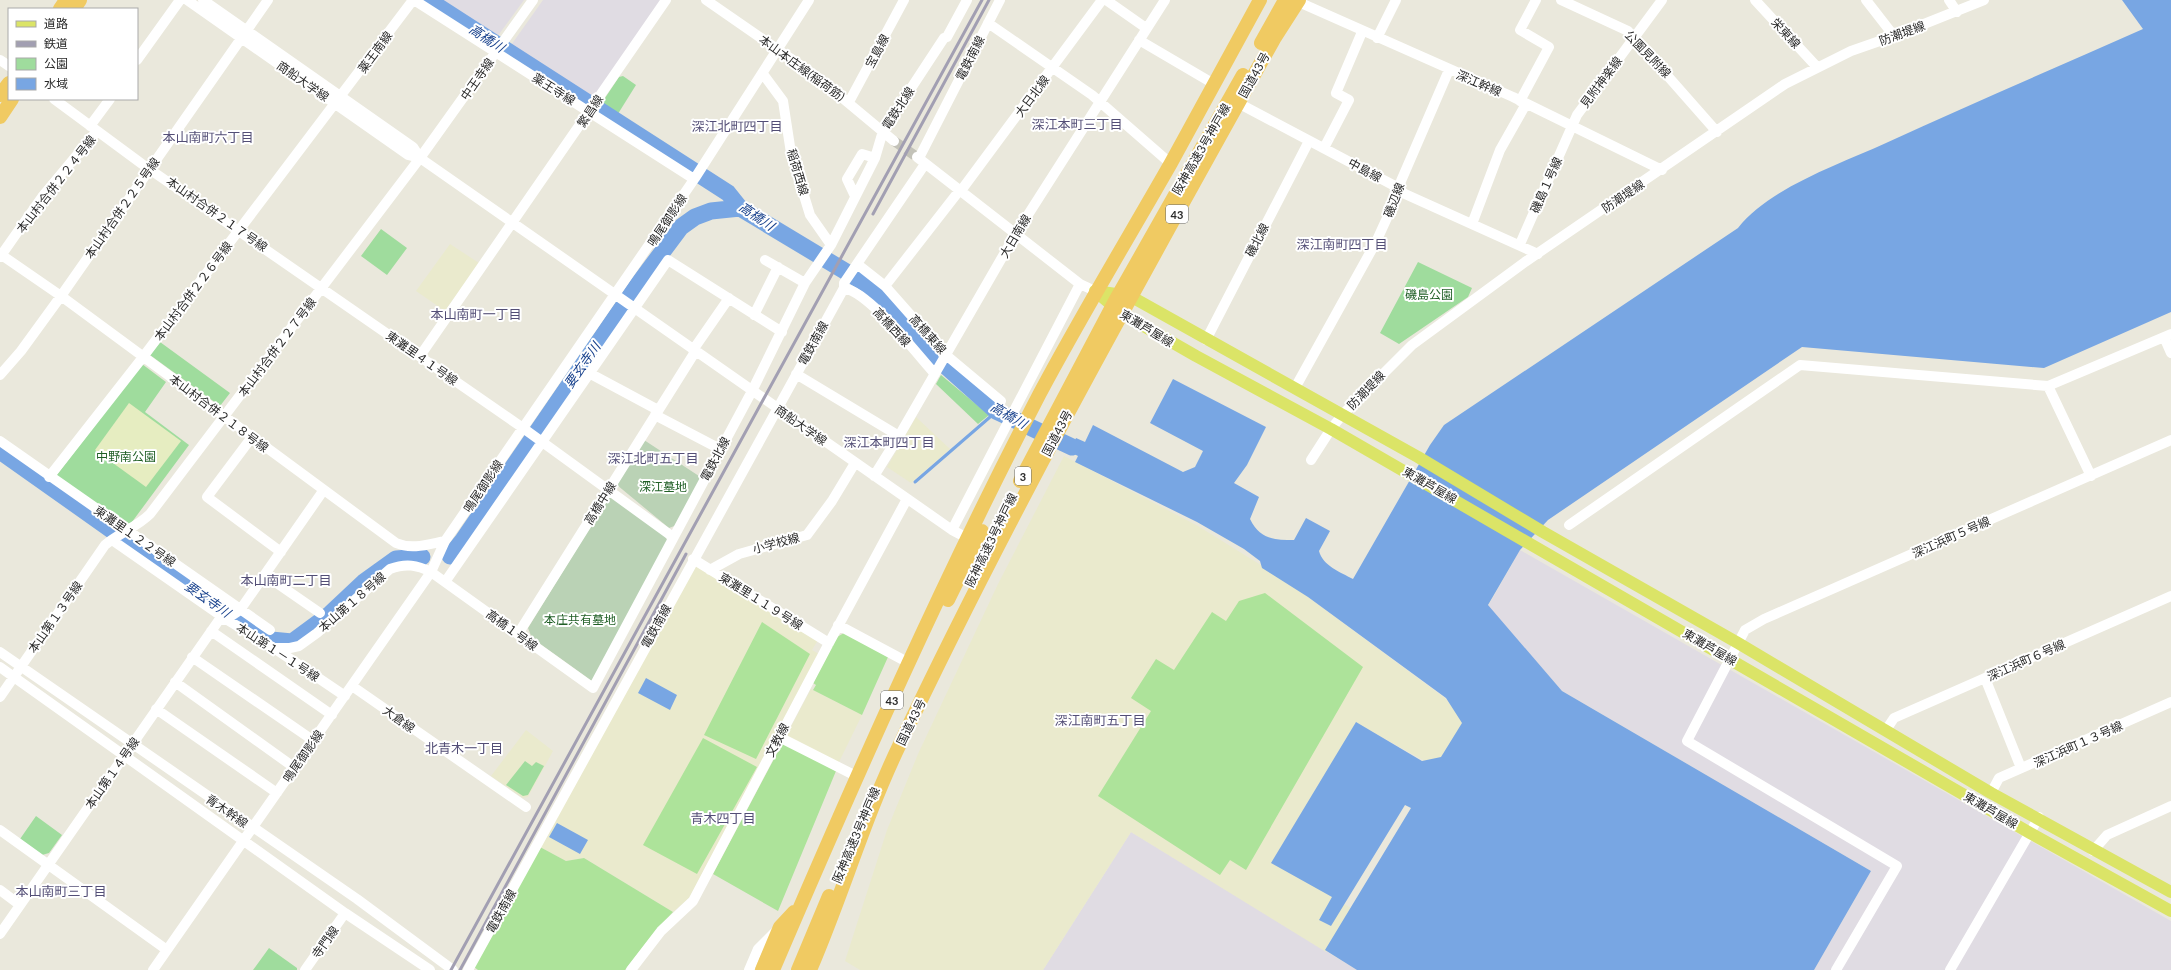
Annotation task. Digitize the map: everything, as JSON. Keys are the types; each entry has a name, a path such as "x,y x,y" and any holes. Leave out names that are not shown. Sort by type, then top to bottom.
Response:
{"highway":[{"name":"43","path":"773,970 909,663 968,537 1095,291 1170,163 1260,0"},
{"name":"阪神高速3号神戸線","path":"784,970 877,754 920,659 1056,381 1132,243 1270,0"},
{"name":"阪神高速3号神戸線","path":"798,970 891,752 934,657 1013,496 1118,295 1294,1"},
{"name":"国道43号","path":"821,946 861,834 898,748 994,552 1120,313 1294,1"},
{"path":"0,95 8,83"},
{"path":"0,118 11,100"},
{"path":"762,970 780,927 801,904"},
{"path":"812,970 821,946"},
{"path":"817,970 821,946"}],"main road":[{"name":"東灘芦屋線","path":"1095,291 1130,296 1206,340 1343,414 1543,532 1738,643 1991,793 2039,818 2093,851 2171,892"},
{"name":"東灘芦屋線","path":"1095,291 1120,313 1331,429 2030,833 2171,911"}],"street":[{"path":"138,59 180,0"},
{"name":"商船大学線","path":"187,0 244,35 338,100 408,155 420,158 633,305 694,351 952,530 968,537 994,552"},
{"name":"商船大学線","path":"203,0 244,35"},
{"name":"本山村合併２２５号線","path":"0,375 21,351 61,296 268,0"},
{"name":"薬王寺線","path":"414,0 499,48 590,111 695,178"},
{"name":"薬王南線","path":"338,100 414,0"},
{"name":"中王寺線","path":"420,158 533,0"},
{"name":"繁昌線","path":"420,356 514,223 666,0"},
{"name":"本山本庄線(稲荷筋)","path":"706,0 778,49 849,102 894,141"},
{"name":"鳴尾御影線","path":"445,582 619,296 763,74 809,0"},
{"name":"宝島線","path":"849,102 904,0"},
{"name":"電鉄南線","path":"468,970 844,285 922,163 1000,0"},
{"name":"大日北線","path":"886,284 960,191 1053,68 1102,0"},
{"path":"1106,0 1146,28"},
{"name":"大日南線","path":"874,476 899,436 1015,235 1099,101 1165,0"},
{"path":"1377,38 1396,0"},
{"path":"1472,224 1500,150 1549,47 1520,30 1536,0"},
{"name":"公園見附線","path":"1561,0 1628,31 1717,132"},
{"name":"見附神楽線","path":"1572,126 1584,103 1635,38 1662,0"},
{"name":"栄東線","path":"1755,0 1816,67"},
{"path":"1866,0 1894,36"},
{"path":"1948,0 1958,12"},
{"name":"防潮堤線","path":"1311,460 1331,429 1343,414 1412,345 1538,254 1785,84 1816,67 1851,51 1958,12 1984,0"},
{"name":"電鉄北線","path":"593,688 752,391 805,283 811,272 831,246 875,158 882,131 944,38 947,38 964,1"},
{"name":"深江幹線","path":"1294,1 1523,102 1662,170"},
{"path":"988,23 1099,101 1170,163"},
{"path":"1324,148 1349,100 1336,93 1362,32"},
{"path":"1139,40 1214,84"},
{"name":"磯辺線","path":"1295,388 1376,242 1449,70"},
{"name":"稲荷西線","path":"763,74 783,101 791,153 810,215 831,246"},
{"name":"本山村合併２１７号線","path":"55,100 94,129 322,288"},
{"name":"本山村合併２２４号線","path":"0,255 94,129 109,100"},
{"name":"本山村合併２２６号線","path":"49,477 143,357 338,100"},
{"name":"中島線","path":"1238,103 1324,148 1405,194 1520,244 1538,254"},
{"name":"磯島１号線","path":"1520,244 1572,126"},
{"name":"磯北線","path":"1206,340 1309,140"},
{"path":"855,196 847,179 862,154 875,158"},
{"name":"本山村合併２２７号線","path":"126,531 150,514 420,158"},
{"path":"886,284 863,261 876,236 922,163 1080,284 1095,291"},
{"name":"本山村合併２１８号線","path":"0,255 61,296 323,491 400,545 419,546 445,541"},
{"name":"鳴尾御影線","path":"153,970 253,829 431,572 445,541 589,373 633,305 668,260 729,298"},
{"path":"765,260 805,283"},
{"name":"高橋東線","path":"856,266 886,284 945,356 1001,401"},
{"path":"754,315 778,268"},
{"path":"952,530 1014,408 1080,284"},
{"name":"高橋西線","path":"844,285 852,289 871,304 935,373"},
{"name":"東灘里４１号線","path":"322,288 609,489 673,537"},
{"path":"729,298 782,332"},
{"name":"高橋中線","path":"518,634 657,413 694,351 729,298"},
{"path":"1569,525 1800,365 2048,386 2167,336 2171,353"},
{"path":"589,373 720,449"},
{"path":"796,374 899,436"},
{"path":"2048,386 2092,476"},
{"path":"1014,408 1029,417"},
{"path":"252,437 207,498 281,552"},
{"name":"深江浜町５号線","path":"1836,970 1897,866 1687,741 1745,630 1764,619 2171,440"},
{"name":"東灘里１２２号線","path":"0,441 239,611 270,630"},
{"name":"小学校線","path":"710,570 739,554 807,535 832,501 856,463"},
{"name":"本山第１４号線","path":"0,934 210,632 219,620 239,611 323,491"},
{"name":"文教線","path":"631,970 661,931 693,901 838,625 907,499"},
{"name":"本山第１３号線","path":"0,697 105,545 126,531"},
{"name":"本山第１－１号線","path":"112,539 226,618 274,648 345,696"},
{"name":"東灘里１１９号線","path":"693,559 829,643"},
{"name":"本山第１８号線","path":"274,648 290,648 299,646 317,633 390,569 401,565 411,564 431,572"},
{"name":"高橋１号線","path":"431,572 593,688"},
{"path":"265,575 320,613"},
{"name":"深江浜町６号線","path":"1886,730 1894,718 2171,596"},
{"path":"838,625 909,663"},
{"path":"210,632 332,715"},
{"name":"青木幹線","path":"0,652 253,829 357,899 453,970"},
{"path":"192,657 314,741"},
{"name":"青木幹線","path":"0,667 345,913 430,970"},
{"path":"1985,678 2021,768"},
{"path":"175,682 295,768"},
{"name":"大倉線","path":"352,686 526,807"},
{"name":"深江浜町１３号線","path":"1991,793 1999,778 2171,702"},
{"path":"156,709 277,793"},
{"path":"779,737 858,777"},
{"path":"2093,851 2107,835 2171,806"},
{"path":"1950,970 2039,818"},
{"path":"0,830 167,950"},
{"path":"0,890 20,905"},
{"name":"寺門線","path":"305,970 345,913"},
{"path":"749,970 758,949 780,927"}],"shaded area":[{"path":"434,0 524,0 494,39"},
{"path":"543,0 663,0 593,99 589,100 509,48"},
{"path":"450,244 479,263 445,311 416,291"},
{"path":"916,417 950,449 911,483 887,467"},
{"path":"1064,456 1198,526 1285,580 1446,699 1464,723 1443,757 1425,761 1358,724 1273,862 1351,908 1326,952 1131,832 1043,970 860,970 845,961 887,830 918,754 998,584"},
{"path":"1520,550 2171,921 2171,970 1814,970 1871,871 1562,691 1488,606"},
{"path":"695,564 818,640 812,650 819,654 689,898 673,912 584,858 566,861 540,847"},
{"path":"811,689 862,715 838,764 786,736"},
{"path":"526,730 553,751 528,797 523,798 491,776"},
{"path":"1131,832 1357,970 1043,970"}],"green space":[{"path":"623,76 636,85 616,117 601,107 601,104 619,77"},
{"path":"381,229 407,248 387,275 361,256"},
{"name":"磯島公園","path":"1418,262 1472,288 1468,297 1399,344 1380,333"},
{"path":"160,342 230,393 220,406 150,355"},
{"name":"中野南公園","path":"142,364 166,382 145,412 189,445 129,526 56,476"},
{"path":"941,375 989,415 978,424 936,384"},
{"name":"深江墓地","path":"644,440 702,478 677,525 669,528 617,485"},
{"name":"本庄共有墓地","path":"612,496 665,536 668,542 592,681 532,638 528,628 607,500"},
{"path":"1265,593 1363,667 1246,870 1230,860 1220,875 1098,796 1151,711 1131,698 1156,659 1174,670 1212,612 1226,621 1239,601"},
{"path":"762,622 810,654 756,759 704,735"},
{"path":"844,633 888,657 862,715 813,690 816,685 813,683 837,637"},
{"path":"703,738 757,767 697,874 643,845"},
{"path":"783,742 836,771 778,911 713,874"},
{"path":"525,761 532,766 536,762 544,766 528,795 523,796 506,785"},
{"path":"36,816 62,835 49,853 42,855 20,839"},
{"path":"540,847 566,861 584,858 673,912 657,929 625,970 478,970 474,967"},
{"path":"269,948 297,968 297,970 253,970"}],"sand":[{"path":"129,403 181,441 146,487 95,450"}],"water":[{"path":"2122,0 2171,0 2171,312 2044,368 1802,347 1548,520 1520,550 1488,605 1562,691 1871,871 1814,970 1357,970 1325,950 1411,808 1405,805 1331,926 1319,920 1332,897 1271,863 1356,722 1422,761 1441,757 1462,723 1446,698 1308,597 1262,568 1260,561 1244,549 1197,522 1075,462 1078,456 1070,452 1076,438 1085,442 1093,425 1183,472 1195,467 1203,451 1150,423 1173,379 1266,427 1247,465 1234,483 1259,497 1250,519 1258,531 1273,539 1294,540 1306,518 1330,531 1319,551 1324,561 1328,565 1353,579 1430,445 1444,425 1738,228 1751,214 1786,189 1806,178 2143,29"},
{"path":"646,678 677,695 670,710 638,693"},
{"path":"557,823 588,840 580,854 549,837"}],"waterway":[{"name":"高橋川","path":"428,0 728,193 740,208 868,285 922,345 996,411 1072,447"},
{"name":"要玄寺川","path":"450,556 463,540 639,283 681,227 695,217 711,211 740,208"},
{"path":"915,482 997,411"},
{"name":"要玄寺川","path":"0,451 223,609 271,640 292,642 330,614 364,582 396,559 422,557"}],"tunnel":[{"path":"894,141 917,157"}],"railway":[{"path":"451,970 982,0"},
{"path":"873,214 989,0"},
{"path":"460,970 686,554"}],"district":[{"name":"深江本町三丁目","path":"1077,124"},
{"name":"深江北町四丁目","path":"737,126"},
{"name":"本山南町六丁目","path":"208,137"},
{"name":"深江南町四丁目","path":"1342,244"},
{"name":"本山南町一丁目","path":"476,314"},
{"name":"深江本町四丁目","path":"889,442"},
{"name":"深江北町五丁目","path":"653,458"},
{"name":"本山南町二丁目","path":"286,580"},
{"name":"深江南町五丁目","path":"1100,720"},
{"name":"北青木一丁目","path":"464,748"},
{"name":"青木四丁目","path":"723,818"},
{"name":"本山南町三丁目","path":"61,891"}]}
